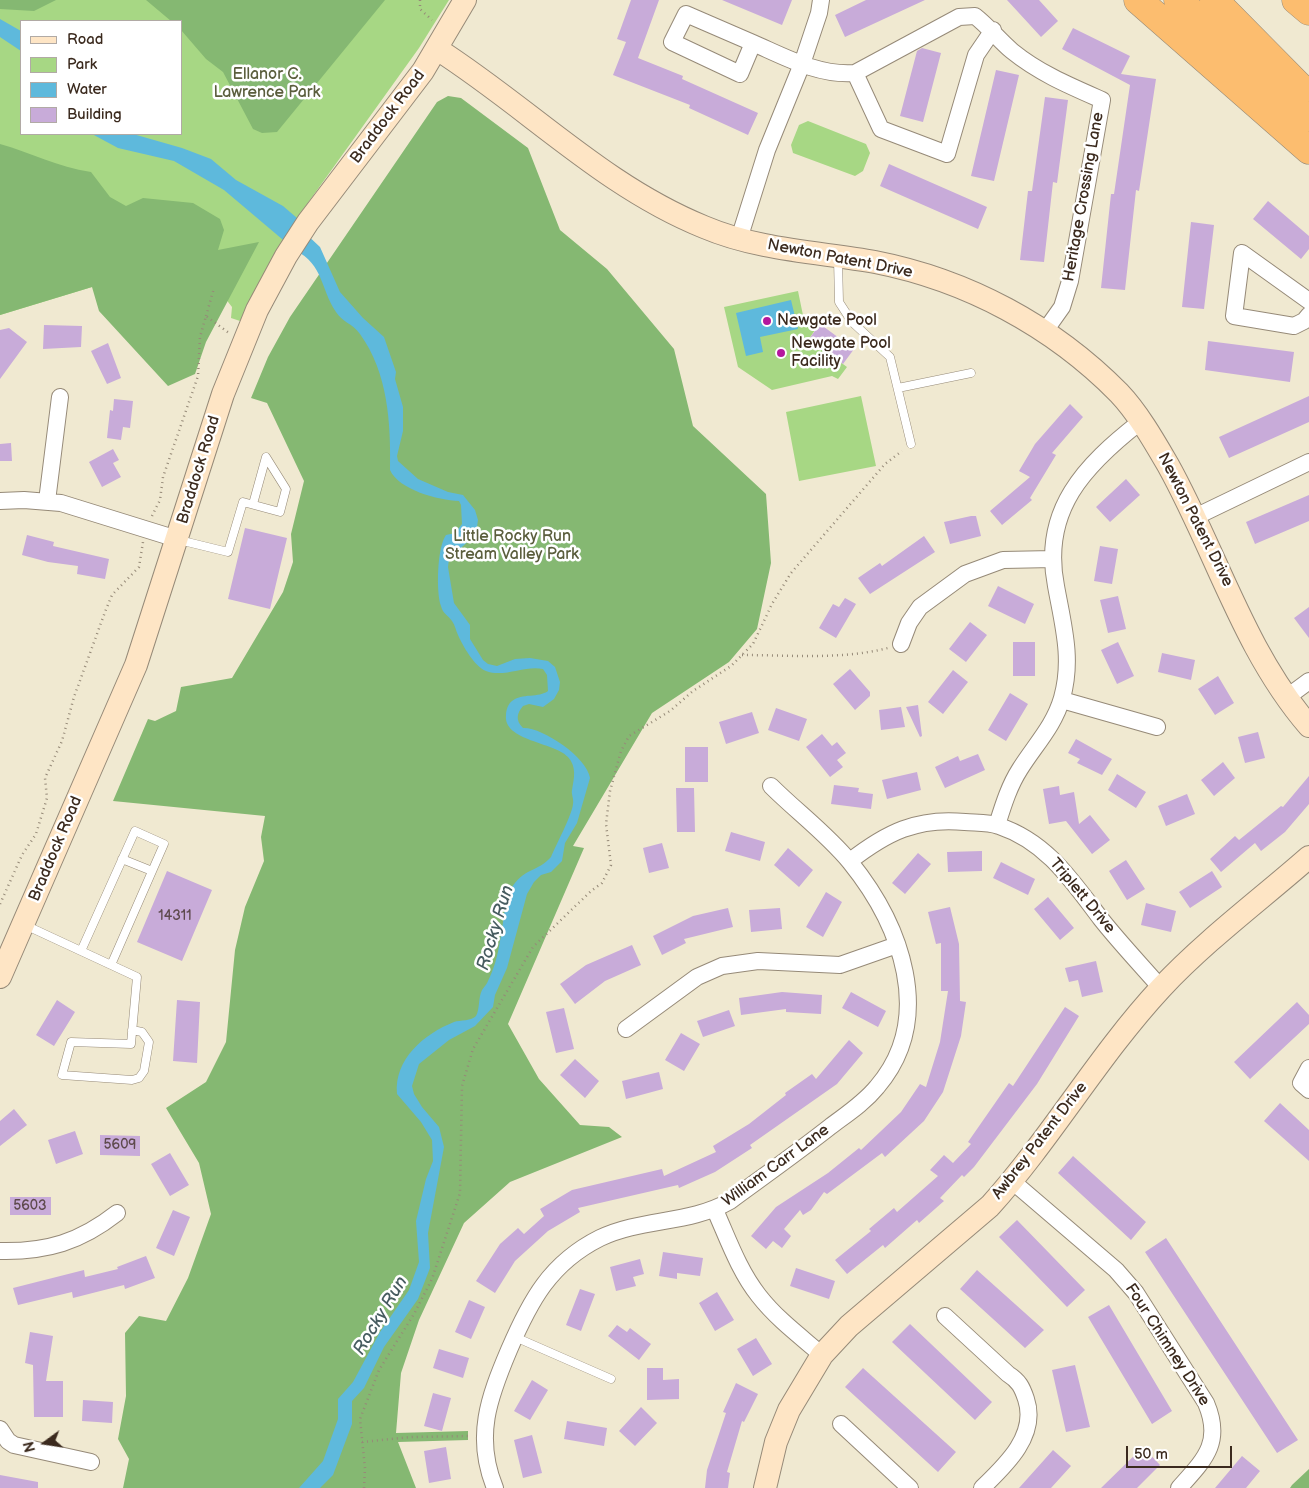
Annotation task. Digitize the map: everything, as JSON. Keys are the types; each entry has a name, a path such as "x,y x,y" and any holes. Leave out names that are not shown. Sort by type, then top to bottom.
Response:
{"highway":[{"path":"1138,0 1309,150"},
{"path":"1178,0 1309,117"},
{"path":"1214,0 1309,96"},
{"path":"1296,0 1309,11"}],"street":[{"name":"Braddock Road","path":"0,977 136,665 223,394 257,310 286,256 308,222 385,124 437,50 464,0"},
{"path":"739,239 766,150 802,64 819,13 821,0"},
{"path":"753,43 740,74 672,42 686,14 802,64 837,74 855,73 881,128 946,154 976,55 993,30"},
{"name":"Heritage Crossing Lane","path":"855,73 959,17 975,16 993,30 1011,50 1039,70 1102,100 1070,281 1062,307 1045,331"},
{"name":"Newton Patent Drive","path":"437,50 465,67 560,141 635,192 704,227 739,239 838,258 875,262 933,277 970,290 1045,331 1120,394 1161,452 1195,517 1272,677 1309,726"},
{"path":"1309,301 1242,253 1234,316 1294,326 1309,315"},
{"path":"47,500 60,397"},
{"path":"997,825 1015,778 1051,726 1062,700 1068,672 1068,650 1053,559 1054,539 1062,514 1078,481 1110,445 1140,422"},
{"path":"1195,517 1309,462"},
{"path":"0,501 47,500 178,539"},
{"path":"901,644 909,623 920,607 965,574 1003,560 1053,559"},
{"path":"1286,698 1309,681"},
{"path":"1062,700 1157,727"},
{"name":"William Carr Lane","path":"495,1488 486,1457 484,1436 490,1396 514,1337 535,1294 561,1264 584,1248 622,1230 715,1210 738,1196 868,1098 886,1075 902,1044 909,1008 907,978 897,945 881,911 850,862 771,786"},
{"name":"Triplett Drive","path":"850,862 877,840 908,827 949,820 997,825 1019,835 1054,860 1074,881 1119,941 1162,988"},
{"name":"Awbrey Patent Drive","path":"766,1488 776,1442 789,1410 822,1354 849,1326 990,1206 1012,1181 1122,1034 1162,988 1309,857"},
{"path":"626,1029 697,977 722,966 758,961 840,965 897,945"},
{"path":"1309,1068 1300,1083 1309,1090"},
{"name":"Four Chimney Drive","path":"1012,1181 1121,1276 1136,1293 1206,1403 1212,1416 1212,1444 1206,1457 1179,1488"},
{"path":"715,1210 740,1266 759,1296 774,1313 822,1354"},
{"path":"0,1251 18,1252 62,1245 86,1234 117,1213"},
{"path":"945,1316 1017,1380 1027,1402 1029,1415 1028,1431 1022,1442 982,1488"},
{"path":"841,1424 910,1488"},
{"path":"0,1429 8,1441 14,1445 92,1462"}],"lane":[{"path":"838,258 839,302 852,322 890,357 911,444"},
{"path":"898,388 971,373"},
{"path":"178,539 228,552 243,502 280,512 286,489 266,457 252,504"},
{"path":"81,951 135,831 164,844 111,965"},
{"path":"122,859 152,871"},
{"path":"23,924 137,977 132,1030 131,1044 71,1042 62,1075 132,1080 139,1078 144,1072 149,1042 142,1032 132,1030"},
{"path":"514,1337 611,1379"}],"path":[{"path":"0,904 22,855 36,834 47,798 45,778 62,741 74,697 104,612 112,595 139,567 141,550 147,530 160,500 163,478 198,376 200,337 214,288"},
{"path":"206,316 243,342"},
{"path":"364,1488 365,1468 360,1419 379,1370 414,1314 432,1279 460,1193 462,1086 473,1049 532,947 602,882 611,865 606,824 610,791 620,752 629,736 670,710 693,691 731,666 753,644 772,604 791,573 885,464 911,444"},
{"path":"742,655 839,655 867,653 901,644"},
{"path":"362,1442 411,1437 484,1436"}],"green space":[{"name":"Ellanor C. Lawrence Park","path":"0,0 449,0 419,48 297,218 240,321 231,318 232,307 210,279 92,287 0,315"},
{"path":"0,0 56,0 34,11 0,9"},
{"path":"146,0 385,0 277,132 262,133 253,129 223,72 206,59 182,31 182,20 170,20"},
{"name":"Little Rocky Run Stream Valley Park","path":"448,96 461,98 528,148 560,230 607,269 674,349 693,426 766,494 771,563 757,629 729,662 652,713 573,846 584,848 508,1024 539,1079 580,1125 609,1127 622,1137 510,1182 464,1223 419,1320 401,1373 396,1433 468,1431 468,1440 398,1442 416,1488 123,1488 129,1459 118,1439 126,1396 125,1333 139,1316 166,1321 188,1278 211,1214 199,1163 166,1108 206,1082 226,1042 235,950 245,907 264,861 261,837 265,816 113,801 148,719 155,721 176,711 181,687 232,678 283,592 293,562 291,534 304,481 267,403 251,398 268,357 290,317 437,102"},
{"path":"808,121 866,144 870,153 863,171 855,176 793,153 791,145 799,125"},
{"path":"0,144 67,167 91,172 110,197 126,206 143,198 193,203 220,219 224,230 218,250 259,242 206,342 195,374 168,386 99,311 92,287 0,315"},
{"name":"Newgate Pool Facility","path":"798,291 805,325 815,330 809,339 847,367 838,379 832,376 772,390 738,367 724,307"},
{"path":"861,396 876,466 799,481 786,412"},
{"path":"1309,1469 1309,1488 1290,1488 1292,1485"}],"water":[{"path":"0,19 20,30 20,50 0,37"},
{"name":"Rocky Run","path":"94,135 136,135 182,148 211,159 236,180 283,206 297,218 304,232 320,247 340,292 363,318 384,337 396,372 395,379 403,407 403,431 397,456 398,461 418,479 448,492 463,495 475,510 478,520 476,534 449,559 448,567 454,603 470,625 470,639 483,660 488,664 497,666 515,659 530,658 548,661 555,667 560,682 559,690 554,699 543,707 529,704 523,706 519,711 518,719 523,728 541,732 563,745 581,761 590,778 577,823 565,843 562,861 551,872 541,875 527,894 507,968 495,995 493,1007 475,1026 449,1040 419,1064 412,1086 414,1094 439,1127 444,1147 428,1233 430,1268 418,1299 384,1347 364,1388 352,1401 352,1424 333,1475 320,1488 299,1488 323,1461 338,1419 338,1399 353,1382 380,1332 409,1290 419,1262 416,1221 426,1179 433,1161 432,1140 421,1122 397,1094 397,1081 400,1070 413,1049 432,1033 454,1022 469,1020 476,1016 482,990 487,983 497,956 508,895 520,877 551,857 572,809 574,769 568,757 561,752 521,736 507,724 506,711 512,701 548,691 547,675 543,669 536,668 500,673 486,671 477,665 469,655 453,623 443,611 439,600 439,559 446,535 455,533 462,524 461,505 459,501 441,499 420,493 402,483 390,470 390,434 386,399 377,365 360,334 336,312 311,263 224,190 174,161 118,148"},
{"name":"Newgate Pool","path":"791,300 798,329 760,337 763,352 746,356 736,313"}],"building":[{"path":"631,0 659,0 638,58 683,76 682,79 758,113 748,135 689,108 690,105 613,75 626,42 617,39"},
{"path":"722,0 792,0 782,25"},
{"path":"866,0 925,0 845,37 835,15"},
{"path":"1007,0 1039,0 1058,21 1041,37"},
{"path":"1073,28 1130,56 1121,74 1156,79 1139,191 1136,190 1125,290 1101,288 1111,194 1114,194 1130,85 1062,49"},
{"path":"922,48 941,53 923,122 900,116 917,51"},
{"path":"996,70 1019,75 994,181 971,176"},
{"path":"1045,97 1068,100 1057,183 1053,182 1044,262 1020,260 1028,191 1032,191"},
{"path":"889,164 987,207 978,229 880,186"},
{"path":"1268,201 1309,236 1309,249 1301,259 1253,219"},
{"path":"1191,222 1214,225 1204,309 1182,307"},
{"path":"820,324 854,349 843,364 809,339"},
{"path":"44,325 82,326 81,347 43,349"},
{"path":"9,328 27,342 0,379 0,330"},
{"path":"1208,341 1294,352 1290,382 1205,370"},
{"path":"108,343 121,378 107,384 91,351"},
{"path":"1309,396 1309,422 1229,458 1219,437"},
{"path":"114,399 133,401 130,428 123,427 121,440 107,438 110,410 113,411"},
{"path":"1070,404 1083,417 1052,453 1056,455 1030,498 1032,500 1002,525 990,511 1030,477 1019,471 1035,444"},
{"path":"11,443 12,461 0,461 0,444"},
{"path":"113,449 119,460 113,463 121,477 102,487 89,462"},
{"path":"1126,479 1140,495 1110,522 1096,507"},
{"path":"1309,495 1309,521 1255,544 1246,522"},
{"path":"976,516 981,536 950,544 944,522"},
{"path":"245,528 287,538 270,609 228,599"},
{"path":"27,535 54,542 53,546 109,559 105,579 77,574 78,566 48,562 22,555"},
{"path":"924,536 935,552 870,594 858,578 880,563 882,566"},
{"path":"1100,546 1118,549 1112,584 1094,581"},
{"path":"998,586 1034,604 1025,624 988,606"},
{"path":"1118,596 1126,629 1108,633 1100,600"},
{"path":"845,598 856,604 836,638 819,628 833,604 839,607"},
{"path":"1309,607 1309,638 1294,618"},
{"path":"970,622 987,635 966,662 949,649"},
{"path":"1013,642 1035,642 1035,676 1013,676"},
{"path":"1118,642 1134,676 1117,684 1101,650"},
{"path":"1162,653 1195,660 1191,680 1158,672"},
{"path":"850,669 870,692 870,696 855,710 833,684"},
{"path":"953,670 968,682 943,714 928,702"},
{"path":"1218,676 1234,703 1215,715 1198,689"},
{"path":"1010,693 1028,704 1006,741 988,730"},
{"path":"918,705 922,736 920,737 906,707"},
{"path":"901,707 905,727 881,730 879,710"},
{"path":"776,708 807,719 799,741 768,730"},
{"path":"752,712 759,733 726,744 719,722"},
{"path":"1258,732 1265,758 1245,763 1238,737"},
{"path":"822,734 832,746 837,742 846,753 837,760 843,767 830,777 806,747"},
{"path":"1076,739 1112,759 1102,775 1077,763 1080,759 1068,753"},
{"path":"685,747 708,747 708,782 685,782"},
{"path":"978,754 985,770 945,788 935,767 958,756 960,761"},
{"path":"1223,762 1235,778 1214,796 1201,780"},
{"path":"917,772 921,790 887,799 882,780"},
{"path":"1117,774 1146,792 1136,808 1108,790"},
{"path":"1309,776 1309,804 1285,832 1261,851 1255,843 1221,872 1210,859 1235,836 1239,840 1281,806 1283,807"},
{"path":"834,785 859,788 858,792 873,794 871,809 831,804"},
{"path":"1059,786 1060,795 1074,792 1079,824 1090,815 1110,840 1092,854 1066,821 1049,824 1043,789"},
{"path":"676,788 694,788 695,832 677,832"},
{"path":"1187,794 1195,814 1166,826 1158,806"},
{"path":"731,832 765,842 760,861 725,851"},
{"path":"662,843 669,868 649,873 643,848"},
{"path":"788,848 813,870 799,887 774,865"},
{"path":"982,851 982,871 948,872 947,852"},
{"path":"918,853 931,864 905,894 892,883"},
{"path":"1126,860 1145,889 1127,900 1109,871"},
{"path":"1001,862 1035,879 1028,895 993,878"},
{"path":"167,871 212,890 182,961 137,942"},
{"path":"1212,871 1222,887 1190,908 1179,892"},
{"path":"826,892 842,902 823,937 806,927"},
{"path":"1048,897 1074,928 1060,940 1034,909"},
{"path":"1146,903 1176,911 1171,932 1141,925"},
{"path":"950,907 959,944 960,1001 966,1002 961,1036 943,1092 924,1121 885,1157 882,1153 827,1194 824,1192 811,1210 803,1215 800,1210 784,1229 791,1236 782,1248 773,1241 766,1249 751,1236 776,1207 828,1173 859,1148 861,1150 901,1112 920,1084 926,1087 940,1042 948,991 941,991 941,943 936,944 928,912"},
{"path":"728,908 733,927 684,939 686,943 662,955 653,936 693,916"},
{"path":"780,908 782,929 751,932 749,910"},
{"path":"632,945 641,965 605,981 575,1004 560,984 586,965"},
{"path":"1096,961 1103,992 1082,997 1078,980 1069,982 1065,968"},
{"path":"782,992 822,995 821,1014 786,1012 786,1009 741,1015 739,998"},
{"path":"851,992 886,1011 878,1027 842,1008"},
{"path":"57,1000 75,1012 54,1046 36,1035"},
{"path":"177,1000 200,1002 197,1063 173,1061"},
{"path":"1297,1002 1309,1015 1309,1024 1250,1079 1234,1062"},
{"path":"1065,1007 1079,1016 1037,1084 974,1167 964,1177 962,1175 940,1198 944,1201 919,1223 917,1220 885,1248 883,1245 847,1274 835,1260 871,1231 869,1229 894,1208 897,1212 938,1176 930,1170 944,1155 953,1163 971,1144 968,1142 1009,1083 1013,1086"},
{"path":"564,1008 574,1049 556,1053 546,1012"},
{"path":"729,1010 735,1026 703,1037 697,1021"},
{"path":"681,1033 700,1044 684,1071 665,1060"},
{"path":"849,1040 863,1053 837,1084 750,1145 752,1148 715,1172 679,1188 678,1185 578,1208 580,1212 548,1231 515,1261 495,1293 476,1281 500,1244 518,1228 524,1234 544,1216 540,1209 572,1190 662,1169 664,1176 716,1152 713,1146 749,1124 786,1095 785,1093 812,1074 816,1079"},
{"path":"575,1059 599,1081 585,1098 560,1075"},
{"path":"659,1072 663,1089 626,1099 622,1081"},
{"path":"1280,1103 1309,1130 1309,1161 1264,1121"},
{"path":"14,1109 27,1125 0,1146 0,1121"},
{"path":"75,1131 83,1154 56,1164 48,1140"},
{"path":"100,1135 140,1136 140,1156 100,1155"},
{"path":"170,1153 189,1185 170,1196 151,1164"},
{"path":"1073,1156 1146,1222 1131,1240 1058,1173"},
{"path":"10,1197 51,1197 51,1215 10,1215"},
{"path":"173,1210 190,1217 174,1256 156,1248"},
{"path":"1017,1220 1085,1290 1067,1307 999,1237"},
{"path":"1166,1238 1298,1440 1277,1453 1145,1252"},
{"path":"663,1252 703,1258 700,1276 677,1273 677,1279 659,1276"},
{"path":"146,1256 155,1278 125,1289 124,1285 73,1298 72,1292 18,1305 13,1288 84,1270 85,1277 118,1269 117,1267"},
{"path":"640,1259 644,1274 633,1277 636,1286 616,1291 610,1267"},
{"path":"796,1268 835,1281 829,1299 790,1286"},
{"path":"977,1270 1044,1330 1025,1348 960,1289"},
{"path":"580,1289 595,1294 581,1331 566,1325"},
{"path":"717,1292 734,1320 715,1331 699,1303"},
{"path":"469,1300 485,1307 471,1339 455,1332"},
{"path":"1109,1305 1172,1411 1152,1424 1088,1317"},
{"path":"910,1324 992,1402 975,1420 892,1342"},
{"path":"617,1325 627,1332 630,1328 651,1344 639,1360 608,1336"},
{"path":"30,1332 53,1336 46,1381 63,1381 63,1417 34,1417 33,1365 25,1363"},
{"path":"756,1338 772,1364 753,1376 737,1349"},
{"path":"439,1349 469,1358 463,1378 433,1368"},
{"path":"1075,1365 1090,1427 1066,1432 1052,1370"},
{"path":"647,1368 663,1368 663,1380 679,1379 679,1399 647,1400"},
{"path":"863,1368 956,1452 938,1472 845,1387"},
{"path":"532,1380 548,1390 530,1420 514,1411"},
{"path":"736,1383 758,1394 744,1422 742,1421 727,1472 730,1473 728,1488 705,1488 707,1470 726,1413 723,1412"},
{"path":"433,1393 451,1398 442,1431 424,1426"},
{"path":"83,1400 113,1402 112,1423 82,1421"},
{"path":"641,1407 657,1423 635,1446 619,1431"},
{"path":"567,1421 607,1428 604,1446 564,1439"},
{"path":"532,1435 542,1473 523,1478 514,1440"},
{"path":"446,1447 451,1479 429,1483 424,1451"},
{"path":"1143,1447 1160,1465 1137,1488 1101,1488"},
{"path":"1053,1450 1071,1466 1051,1488 1019,1488"},
{"path":"1242,1456 1260,1471 1246,1488 1215,1488"},
{"path":"0,1475 38,1482 38,1488 0,1488"}],"place":[{"name":"Newgate Pool","path":"767,321"},
{"name":"Newgate Pool Facility","path":"781,353"}]}
